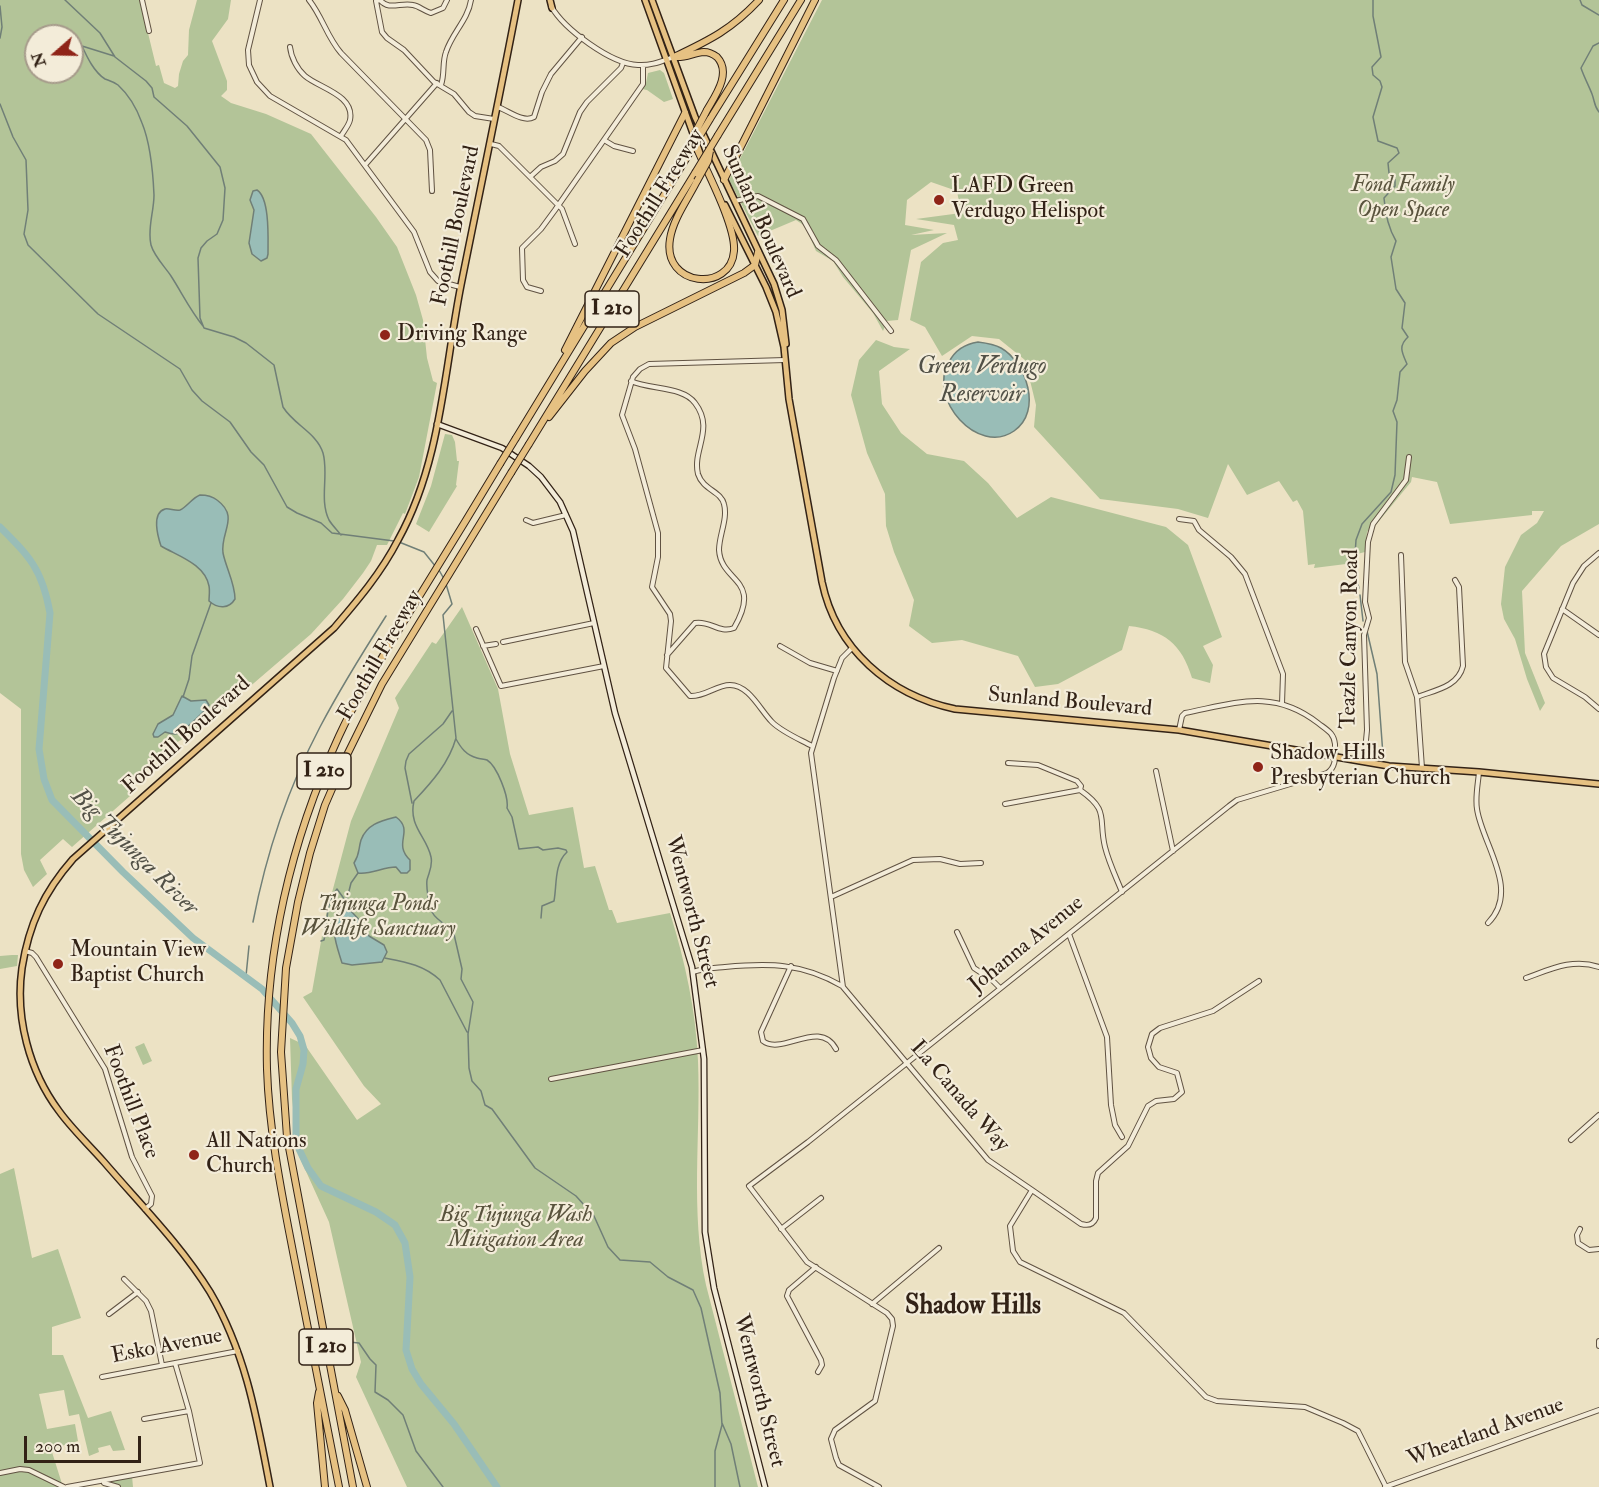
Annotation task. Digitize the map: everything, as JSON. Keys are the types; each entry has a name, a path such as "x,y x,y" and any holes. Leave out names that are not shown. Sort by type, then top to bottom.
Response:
{"highway":[{"path":"674,57 719,35 743,17 759,0"},
{"name":"Foothill Freeway","path":"339,1487 279,1178 267,1070 268,1001 274,953 292,866 322,777 362,691 687,157 695,150 710,119 784,0"},
{"name":"Foothill Freeway","path":"353,1487 298,1206 282,1086 282,1019 286,968 306,869 331,790 367,712 452,569 801,0"},
{"path":"724,180 815,0"},
{"path":"674,57 683,58 706,52 714,55 722,69 722,80 695,133 695,150 728,224 734,244 733,256 729,266 720,274 704,280 692,278 680,272 672,261 669,249 670,236 677,219 698,181 708,161 712,146"},
{"path":"539,401 685,113"},
{"path":"529,444 585,371 611,343 636,327 756,265 758,252"},
{"path":"320,1388 317,1403 325,1487"},
{"path":"334,1389 345,1410 367,1487"}],"main road":[{"name":"Foothill Boulevard","path":"270,1487 256,1413 239,1351 221,1312 188,1259 59,1111 39,1076 28,1047 21,1009 25,951 36,914 67,867 334,628 370,585 389,557 408,521 425,476 437,424 460,288 519,0"},
{"path":"549,0 552,8"},
{"name":"Sunland Boulevard","path":"645,0 685,113 695,150 756,265 776,312 785,360 789,399 823,587 836,622 852,648 868,665 889,682 919,699 941,706 1179,730 1422,769 1479,772 1599,784"},
{"name":"Sunland Boulevard","path":"652,0 695,117 774,284 782,310 785,360"},
{"name":"Wentworth Street","path":"437,424 490,443 515,456 541,477 560,502 573,531 615,713 693,972 704,1050 704,1205 708,1253 714,1288 765,1487"}],"street":[{"path":"141,0 149,31"},
{"path":"260,0 248,50 249,65 255,79 270,96 341,136 349,143 414,232 430,272 438,281 460,288"},
{"path":"309,0 338,50 426,140 429,147 432,190"},
{"path":"378,0 390,6 412,4 431,13 443,8 447,0"},
{"path":"378,0 384,35 404,50 423,72 454,94 472,114 496,119"},
{"path":"365,165 439,84 444,74 446,52 468,15 471,0"},
{"path":"552,8 564,24 623,63 643,65 674,57"},
{"path":"498,107 523,119 528,120 534,117 551,74 582,37"},
{"path":"290,47 291,54 303,75 339,96 347,104 350,118 341,136"},
{"path":"530,177 563,154 580,112 623,63"},
{"path":"541,291 527,286 523,280 522,249 558,206 643,84 643,65"},
{"path":"604,140 614,146 633,150"},
{"path":"491,144 499,146 562,209 575,244"},
{"path":"735,201 758,196 803,219 818,246 836,260 891,331"},
{"path":"785,360 655,363 640,369 631,381 622,415 635,448 658,533 658,557 652,587 667,609 671,621 666,668 690,696 701,695 724,686 740,687 773,723 812,746"},
{"path":"631,381 651,388 677,391 691,398 698,406 704,430 698,464 699,474 705,487 720,496 724,504 725,517 720,556 740,584 744,594 742,608 734,627 725,630 701,622 695,623 666,656"},
{"name":"Teazle Canyon Road","path":"1364,761 1367,730 1364,635 1369,618 1365,602 1368,542 1373,524 1406,480 1409,457"},
{"path":"526,520 533,523 567,515"},
{"path":"1179,519 1194,521 1199,530 1232,557 1245,574 1284,674 1282,704"},
{"path":"1599,553 1584,566 1577,576 1544,654 1546,667 1556,682 1585,697 1599,709"},
{"path":"1401,555 1405,662 1417,697 1422,769"},
{"path":"1417,697 1449,685 1462,672 1459,587 1455,580"},
{"path":"1562,609 1599,635"},
{"path":"503,642 594,623"},
{"path":"476,629 501,686 604,666"},
{"path":"483,646 496,644"},
{"path":"780,646 810,663 837,671"},
{"path":"843,987 812,746 837,671 844,655 852,648"},
{"path":"1179,730 1182,716 1185,713 1252,700 1282,704 1308,715 1331,733 1334,737 1336,756"},
{"name":"Johanna Avenue","path":"781,1229 749,1186 1237,801 1327,773 1332,770 1336,756"},
{"path":"1008,763 1038,765 1077,781 1081,786 1080,790"},
{"path":"1156,771 1173,851"},
{"path":"1479,772 1477,809 1498,869 1500,884 1498,906 1493,918 1488,922"},
{"path":"1005,804 1080,790 1092,798 1102,814 1106,849 1122,892"},
{"path":"831,897 913,860 940,859 960,864 981,863"},
{"path":"957,932 974,968 1000,988"},
{"path":"1069,934 1107,1037 1112,1105 1115,1125 1122,1137"},
{"name":"Foothill Place","path":"25,951 36,957 105,1069 132,1157 152,1196 151,1204 145,1209"},
{"path":"693,972 760,963 791,966 828,978 843,987"},
{"path":"1526,978 1568,963 1584,963 1599,968"},
{"path":"791,966 761,1032 763,1041 771,1045 821,1036 830,1040 836,1049"},
{"name":"La Canada Way","path":"843,987 991,1163 1081,1224 1087,1225 1093,1223 1096,1218 1098,1173 1128,1146 1148,1106 1156,1101 1174,1099 1182,1092 1177,1073 1159,1066 1151,1058 1148,1047 1152,1035 1160,1028 1212,1011 1259,981"},
{"path":"551,1079 704,1050"},
{"path":"1571,1140 1599,1114"},
{"path":"1032,1190 1010,1226 1013,1251 1020,1262 1124,1313 1206,1397 1217,1401 1305,1407 1358,1431 1385,1487"},
{"path":"821,1198 781,1229 802,1257 890,1316 893,1324 875,1401 835,1430 831,1439 840,1465 879,1487"},
{"path":"1580,1229 1576,1235 1580,1244 1589,1250 1599,1248"},
{"path":"872,1304 939,1248"},
{"path":"816,1267 789,1290 787,1296 821,1360 822,1365 818,1372"},
{"path":"124,1279 146,1301 153,1316 162,1365"},
{"path":"109,1314 138,1292"},
{"path":"1599,1341 1599,1346"},
{"name":"Esko Avenue","path":"102,1377 239,1351"},
{"path":"0,1473 20,1469 29,1470 66,1487 200,1463 189,1411 175,1363"},
{"name":"Wheatland Avenue","path":"1385,1487 1599,1410"},
{"path":"144,1419 189,1411"},
{"path":"102,1482 118,1487"}],"green space":[{"path":"0,0 140,0 156,66 159,65 164,83 175,88 178,86 183,61 188,55 189,30 197,0 231,0 228,19 212,41 227,81 227,90 221,96 231,103 266,114 311,134 397,247 416,295 423,320 427,358 433,381 437,383 419,477 405,514 403,513 387,545 377,545 363,573 311,634 247,689 233,693 226,706 210,721 179,741 125,784 130,791 130,796 72,847 63,839 40,860 47,874 33,887 24,870 21,854 21,709 0,693"},
{"name":"Fond Family Open Space","path":"822,0 1599,0 1599,524 1561,546 1522,591 1525,653 1545,703 1540,711 1515,639 1504,619 1501,604 1505,567 1521,535 1537,523 1544,511 1532,511 1532,515 1450,524 1437,482 1412,477 1411,482 1375,526 1374,522 1367,532 1365,552 1357,554 1354,563 1314,568 1315,564 1308,565 1303,511 1297,500 1293,502 1279,481 1247,495 1228,464 1208,518 1178,509 1100,499 1034,427 1036,405 1025,360 999,339 972,336 942,356 925,327 910,320 921,262 943,243 958,240 954,225 916,219 961,213 957,191 931,182 907,200 905,225 934,230 911,235 947,233 911,250 898,320 887,321 883,331 873,313 843,277 833,261 816,251 805,226 796,220 758,236 729,180"},
{"path":"660,70 664,73 673,99 664,102 642,89 648,73"},
{"path":"876,340 894,347 910,349 879,371 882,404 901,433 927,454 964,461 988,483 1017,518 1051,497 1166,527 1188,545 1222,637 1203,646 1213,665 1210,683 1192,678 1183,656 1170,641 1162,635 1141,628 1129,626 1122,650 1058,684 1035,687 1018,656 962,640 932,643 909,626 914,600 886,526 885,494 867,453 851,395 859,360"},
{"path":"445,434 452,435 455,442 457,461 459,461 457,486 429,532 416,524 431,486"},
{"name":"Big Tujunga Wash Mitigation Area","path":"462,607 498,689 510,754 529,815 573,807 584,868 595,866 609,910 612,910 617,923 670,913 689,986 697,1042 699,1089 697,1201 701,1257 706,1285 758,1487 407,1487 356,1377 361,1362 329,1222 299,1156 292,1099 290,1038 305,1045 357,1120 381,1104 364,1086 303,997 312,992 325,919 351,821 399,708 395,698 432,642 436,644"},
{"path":"18,955 17,966 0,969 0,956"},
{"path":"144,1043 152,1061 143,1065 135,1047"},
{"path":"14,1168 32,1258 58,1249 81,1318 52,1327 52,1355 63,1355 88,1418 111,1411 125,1450 113,1451 110,1445 98,1448 99,1452 89,1456 79,1414 69,1416 64,1390 39,1394 47,1429 75,1424 78,1441 51,1449 63,1487 0,1487 0,1174"},
{"path":"132,1476 133,1487 107,1487 105,1482"}],"water":[{"path":"257,190 264,201 268,229 268,254 267,258 261,261 252,254 249,243 254,210 250,200 253,191"},
{"name":"Green Verdugo Reservoir","path":"978,342 1001,348 1010,355 1018,364 1028,387 1028,412 1023,422 1014,431 1000,437 986,436 972,430 950,407 945,392 944,377 951,358 961,348"},
{"path":"200,495 215,499 224,506 227,512 228,525 223,553 234,587 235,599 230,605 223,607 209,601 209,586 197,566 161,546 158,537 157,520 161,511 180,510"},
{"path":"182,696 191,701 206,700 209,705 193,722 178,733 165,732 154,737 153,734 158,724 173,715"},
{"path":"396,817 404,827 403,848 410,860 410,870 407,873 401,873 396,867 358,873 354,863 361,840 367,830 375,824"},
{"path":"349,909 365,926 369,936 384,945 387,952 382,962 352,965 342,963 335,937 335,925 339,912"}],"waterway":[{"path":"65,0 100,33 115,57 146,81 152,88 154,97 187,126 220,167 225,188 223,220 217,234 201,248 198,258 200,318 204,328 246,343 274,365 283,407 311,434 323,453 326,512 330,522 341,535"},
{"path":"1355,555 1356,540 1362,524 1391,492 1395,475 1397,422 1393,411 1397,400 1400,372 1407,364 1402,347 1408,337 1402,328 1405,303 1396,289 1391,257 1396,241 1391,231 1384,198 1395,186 1395,180 1389,173 1388,163 1399,153 1397,148 1378,141 1373,117 1382,87 1380,81 1373,75 1372,67 1381,57 1373,16 1373,0"},
{"path":"1580,0 1582,5 1599,15"},
{"path":"0,6 2,27 0,38"},
{"path":"1599,43 1593,46 1581,68 1599,112"},
{"path":"114,56 82,46 97,72 122,89 140,118 148,140 153,177 154,201 150,233 152,249 203,326"},
{"path":"0,104 13,137 26,160 28,210 24,234 28,245 98,314 180,369 192,390 202,401 230,422 251,452 264,465 287,507 321,523 332,533 394,541"},
{"name":"Big Tujunga River","path":"0,527 27,556 39,574 50,613 39,749 44,779 52,800 193,938 262,989 292,1023 300,1036 304,1050 303,1064 296,1089 296,1137 299,1149 308,1168 321,1186 376,1212 395,1225 405,1243 410,1277 406,1350 412,1369 421,1384 454,1424 497,1487"},
{"path":"399,542 424,552 436,567"},
{"path":"439,570 444,579"},
{"path":"1357,581 1359,588"},
{"path":"446,584 452,604 443,615 456,738 444,764 414,801 413,810 416,824 431,857 427,880 431,909 441,922 453,930 462,969 461,979 473,1002 468,1034 469,1068 472,1081 481,1091 485,1105 492,1109 535,1168 576,1196 594,1216 608,1247 620,1260 650,1262 668,1277 693,1290 701,1308 720,1393 722,1425 715,1451 715,1487"},
{"path":"1360,595 1363,621"},
{"path":"183,697 189,679 192,656 211,603"},
{"path":"253,922 271,847 308,750 360,657 386,616"},
{"path":"1367,631 1377,674 1383,755"},
{"path":"412,803 405,768 409,754 443,724 452,711"},
{"path":"456,739 467,753 487,760 495,768 504,790 519,849 558,848 567,852 558,869 554,901 542,906 541,918"},
{"path":"344,911 351,883 358,873"},
{"path":"321,941 324,940 330,900 337,889 345,900"},
{"path":"246,976 249,946"},
{"path":"385,958 421,968 440,980 467,1032"},
{"path":"349,1342 359,1343 376,1365 375,1392 388,1400 403,1415 416,1451 443,1487"},
{"path":"722,1423 731,1444 740,1487"}],"place":[{"name":"LAFD Green Verdugo Helispot","path":"939,200"},
{"name":"Driving Range","path":"385,335"},
{"name":"Shadow Hills Presbyterian Church","path":"1258,767"},
{"name":"Mountain View Baptist Church","path":"58,964"},
{"name":"All Nations Church","path":"194,1155"}],"district":[{"name":"Shadow Hills","path":"973,1307"}],"park label":[{"name":"Tujunga Ponds Wildlife Sanctuary","path":"378,918"}]}
